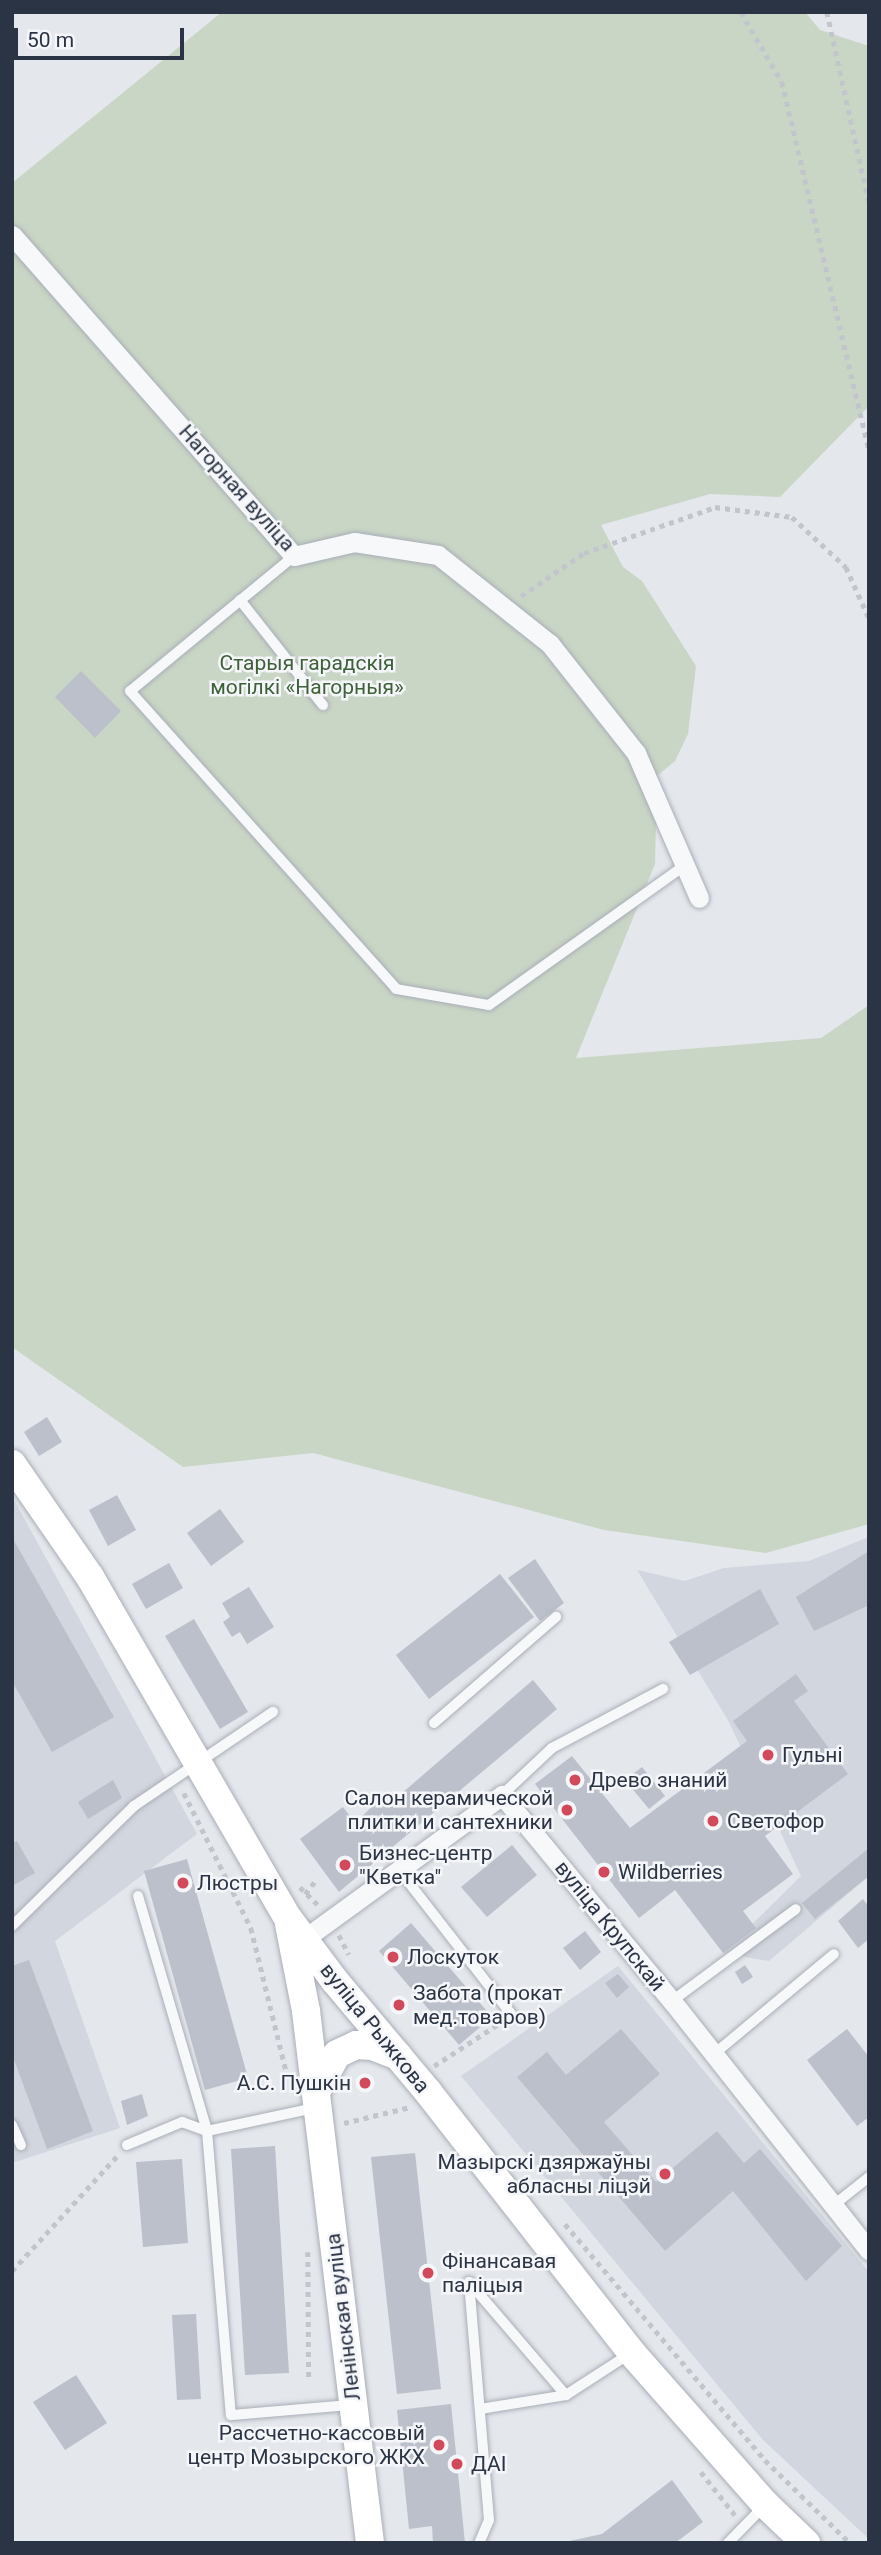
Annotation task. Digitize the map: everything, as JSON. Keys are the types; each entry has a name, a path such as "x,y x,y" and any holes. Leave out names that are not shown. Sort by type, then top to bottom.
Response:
{"main road":[{"name":"вуліца Рыжкова","path":"12,1464 90,1577 186,1769 296,1929 431,2079 631,2353 765,2504 806,2543"},
{"name":"Ленінская вуліца","path":"296,1929 306,2011 313,2110 354,2404 370,2543"},
{"path":"313,2110 337,2054 356,2045 372,2046 412,2056"}],"street":[{"name":"Нагорная вуліца","path":"12,235 294,556 354,542 438,555 550,644 636,752 699,898"},
{"path":"296,1929 331,1920 502,1795"},
{"name":"вуліца Крупскай","path":"502,1795 672,2001 869,2249"}],"lane":[{"path":"294,556 130,691 396,989 489,1005 684,866"},
{"path":"240,600 323,705"},
{"path":"434,1723 556,1616"},
{"path":"502,1795 552,1748 663,1689"},
{"path":"12,1926 135,1806 273,1712"},
{"path":"399,1870 512,2015"},
{"path":"138,1896 207,2131 231,2415 354,2404"},
{"path":"672,2001 796,1909"},
{"path":"714,2053 834,1954"},
{"path":"127,2145 182,2122 207,2131 313,2110"},
{"path":"12,2125 21,2145"},
{"path":"835,2204 869,2177"},
{"path":"479,2543 489,2520 468,2282 566,2395"},
{"path":"480,2409 566,2395 631,2353"},
{"path":"728,2543 765,2504"}],"path":[{"path":"741,12 782,82 869,451"},
{"path":"827,12 869,203"},
{"path":"506,607 584,552 715,507 792,517 846,567 869,618"},
{"path":"186,1769 251,1927 313,2110 409,2108 431,2079 512,2015"},
{"path":"290,1879 331,1920 353,1962"},
{"path":"412,2056 431,2079"},
{"path":"12,2271 127,2145"},
{"path":"560,2217 765,2460 849,2543"},
{"path":"308,2248 309,2381"}],"shaded area":[{"path":"12,1496 197,1834 55,1941 120,2128 12,2163"},
{"path":"869,1537 869,1876 769,1961 723,1953 801,1876 729,1722 637,1570 685,1581 724,1568 809,1561"},
{"name":"Мазырскі дзяржаўны абласны ліцэй","path":"618,1966 869,2272 869,2539 763,2440 461,2076"}],"green space":[{"name":"Старыя гарадскія могілкі «Нагорныя»","path":"222,12 805,12 820,30 869,46 869,406 780,497 710,494 601,525 623,567 642,581 696,666 688,734 675,761 657,776 655,864 576,1058 821,1038 869,1005 869,1524 766,1553 604,1530 313,1453 183,1467 12,1347 12,183"}],"building":[{"path":"81,671 121,711 95,738 55,697"},
{"path":"47,1417 62,1442 39,1456 24,1432"},
{"path":"117,1495 136,1530 108,1546 89,1510"},
{"path":"220,1509 244,1542 211,1566 187,1533"},
{"path":"12,1537 114,1717 52,1752 12,1681"},
{"path":"869,1551 869,1605 814,1631 796,1597"},
{"path":"535,1559 564,1603 540,1621 508,1578"},
{"path":"169,1563 183,1588 146,1609 132,1584"},
{"path":"500,1574 534,1617 429,1699 396,1655"},
{"path":"249,1587 274,1627 247,1644 240,1632 232,1637 223,1622 230,1617 222,1603"},
{"path":"760,1589 779,1624 690,1675 669,1642"},
{"path":"194,1619 248,1712 220,1729 165,1636"},
{"name":"Светофор","path":"796,1674 808,1691 794,1701 848,1774 765,1836 793,1874 743,1911 756,1928 723,1953 675,1890 639,1918 535,1784 572,1756 630,1828 747,1741 733,1721"},
{"path":"533,1680 557,1709 339,1892 300,1839 343,1807 355,1823 382,1797 387,1806"},
{"path":"642,1767 665,1796 649,1809 625,1780"},
{"path":"113,1780 122,1798 88,1819 78,1802"},
{"path":"17,1841 35,1873 12,1886 12,1843"},
{"path":"512,1845 537,1875 487,1917 461,1887"},
{"path":"869,1848 869,1876 815,1919 802,1903"},
{"path":"187,1859 248,2078 205,2090 144,1871"},
{"path":"863,1899 869,1907 869,1939 858,1948 838,1921"},
{"path":"411,1923 492,2017 459,2045 379,1951"},
{"path":"585,1931 601,1952 580,1970 563,1948"},
{"path":"29,1960 93,2131 47,2149 12,2054 12,1966"},
{"path":"745,1965 753,1977 742,1984 735,1972"},
{"path":"618,1974 629,1987 617,1998 605,1983"},
{"path":"621,2029 660,2074 604,2122 656,2182 717,2131 744,2163 760,2149 842,2246 806,2281 733,2191 665,2251 517,2077 547,2052 566,2075"},
{"path":"847,2029 869,2057 869,2117 857,2126 807,2060"},
{"path":"142,2094 148,2116 127,2125 121,2101"},
{"path":"275,2146 289,2373 245,2375 231,2149"},
{"path":"415,2153 441,2389 397,2394 371,2157"},
{"path":"182,2159 188,2243 143,2247 136,2162"},
{"path":"196,2314 201,2399 177,2400 172,2315"},
{"path":"76,2375 107,2423 65,2450 33,2402"},
{"path":"451,2404 465,2543 433,2543 432,2526 409,2529 397,2410"},
{"path":"672,2480 703,2522 675,2543 560,2543 602,2534"}],"place":[{"name":"Гульнi","path":"768,1755"},
{"name":"Древо знаний","path":"575,1780"},
{"name":"Салон керамической плитки и сантехники","path":"567,1810"},
{"name":"Светофор","path":"713,1821"},
{"name":"Бизнес-центр \"Кветка\"","path":"345,1865"},
{"name":"Wildberries","path":"604,1872"},
{"name":"Люстры","path":"183,1883"},
{"name":"Лоскуток","path":"393,1957"},
{"name":"Забота (прокат мед.товаров)","path":"399,2005"},
{"name":"А.С. Пушкін","path":"365,2083"},
{"name":"Мазырскі дзяржаўны абласны ліцэй","path":"665,2174"},
{"name":"Фінансавая паліцыя","path":"428,2273"},
{"name":"Рассчетно-кассовый центр Мозырского ЖКХ","path":"439,2445"},
{"name":"ДАІ","path":"457,2464"}]}
